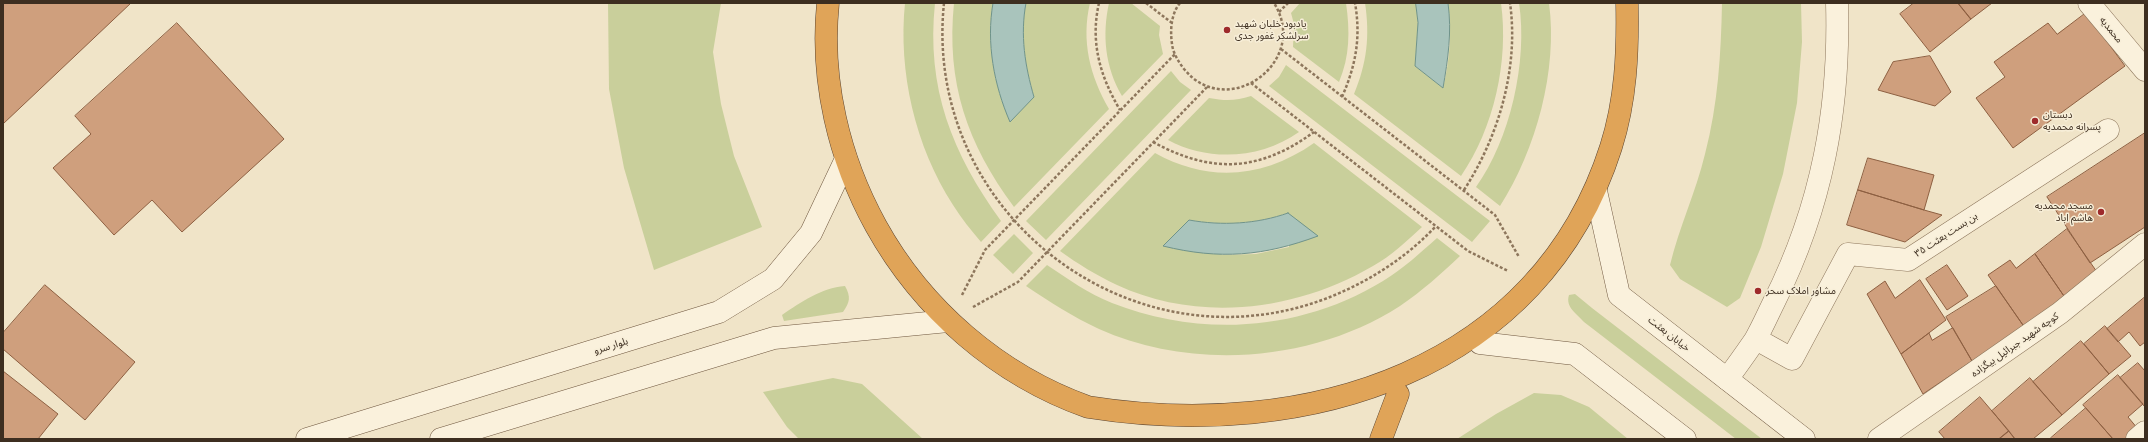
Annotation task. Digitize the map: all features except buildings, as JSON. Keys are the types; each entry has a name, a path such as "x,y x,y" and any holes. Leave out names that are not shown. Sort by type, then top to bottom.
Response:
{"highway":[{"path":"828,3 827,65 834,113 846,159 864,204 887,246 916,285 948,321 985,352 1025,379 1069,400 1114,417 1162,428 1210,432 1265,431"},
{"path":"1320,421 1353,413 1398,394 1441,371 1480,343 1516,311 1537,286 1574,233 1596,190 1612,145 1623,98 1628,50 1627,3"},
{"path":"1381,439 1398,394"},
{"path":"1114,417 1131,433"}],"street":[{"path":"1727,380 1756,339 1789,272 1814,204 1830,132 1838,58 1838,3"},
{"name":"محمدیه","path":"2089,3 2141,56"},
{"name":"بن بست بعثت ۳۵","path":"1756,339 1792,359 1848,254 1908,260 2108,130"},
{"name":"بلوار سرو","path":"307,439 719,312 773,279 778,273 811,233 846,159"},
{"name":"خیابان بعثت","path":"1596,190 1620,295 1804,439"},
{"name":"کوچه شهید جبرائیل بیگزاده","path":"1879,439 2060,314 2145,244"},
{"path":"441,439 774,338 948,321"},
{"path":"1480,343 1575,354 1685,439"},
{"path":"2137,439 2145,432"}],"path":[{"path":"944,3 943,55 948,89 957,122 970,155 986,184 1014,221 1046,252 1084,279 1115,294 1147,306 1181,313 1208,316 1249,316 1283,311 1316,302 1349,290 1379,273 1407,253 1436,226"},
{"path":"1099,3 1096,17 1095,42 1099,66 1107,88 1120,110"},
{"path":"1146,3 1172,23"},
{"path":"1180,3 1172,23 1171,34 1175,54 1188,73 1208,86 1228,89 1250,84 1268,72 1276,60 1281,49 1283,32 1279,12 1274,3"},
{"path":"1279,12 1288,3"},
{"path":"1342,97 1353,72 1358,49 1359,24 1355,3"},
{"path":"1464,190 1489,144 1501,112 1508,79 1512,45 1510,3"},
{"path":"1281,49 1495,215 1537,286"},
{"path":"948,321 985,250 1175,54"},
{"path":"1250,84 1468,251 1537,286"},
{"path":"948,321 1018,282 1208,86"},
{"path":"1153,142 1176,154 1199,162 1223,164 1247,163 1271,157 1293,147 1314,132"}],"green space":[{"path":"608,3 721,3 713,52 721,104 734,156 762,227 654,270 624,168 609,89"},
{"path":"905,3 935,3 933,34 935,63 939,91 946,118 956,145 969,170 1001,221 981,242 959,215 953,205 928,158 919,133 907,82 904,55 903,29"},
{"path":"954,3 993,3 990,33 993,63 1004,107 1010,121 1034,97 1024,50 1023,27 1026,3 1090,3 1086,31 1089,58 1092,71 1102,97 1109,109 1014,207 984,159 972,135 963,111 953,60 952,32"},
{"path":"1109,3 1131,3 1160,26 1159,35 1163,54 1122,96 1112,74 1106,51 1106,27"},
{"path":"1300,3 1346,3 1348,43 1343,72 1339,82 1293,47 1294,24 1291,13"},
{"path":"1365,3 1416,3 1418,23 1415,66 1443,88 1450,46 1448,3 1501,3 1503,48 1501,71 1496,93 1482,137 1473,157 1461,176 1354,94 1365,60 1367,27"},
{"path":"1519,3 1549,3 1551,29 1550,55 1547,82 1534,135 1513,184 1500,206 1476,187 1488,168 1498,147 1514,99 1521,50"},
{"path":"1722,3 1801,3 1802,42 1797,103 1783,174 1761,247 1740,298 1727,307 1680,279 1670,265 1697,182 1713,116 1718,79"},
{"path":"1286,65 1490,221 1472,242 1269,86 1279,77"},
{"path":"1171,71 1180,82 1191,90 1046,240 1026,221"},
{"path":"1251,96 1299,132 1268,148 1235,154 1200,152 1168,140 1209,98 1230,100"},
{"path":"1314,143 1422,227 1386,258 1343,281 1312,293 1280,302 1247,307 1214,308 1181,304 1148,297 1109,281 1087,269 1060,251 1155,153 1175,163 1196,169 1216,172 1236,172 1256,169 1276,164 1295,155","holes":["1288,213 1289,247 1256,254 1222,255 1189,220 1214,223 1239,223 1264,220"]},
{"path":"1014,234 1033,253 1013,274 993,255"},
{"path":"1437,238 1460,256 1431,282 1400,306 1366,325 1329,339 1291,349 1252,354 1213,355 1173,351 1135,342 1089,324 1026,286 1047,265 1095,295 1112,303 1146,314 1180,321 1215,325 1250,324 1285,319 1319,310 1351,298 1383,281 1411,261"},
{"path":"845,286 849,299 843,312 784,321 782,315 804,301 836,287"},
{"path":"1575,294 1762,439 1736,439 1584,322 1570,307 1568,299 1569,295"},
{"path":"833,378 862,384 923,439 799,439 787,427 763,392"},
{"path":"1534,393 1561,395 1589,407 1628,439 1457,439 1496,414"}],"water":[{"path":"993,3 1026,3 1023,27 1024,50 1034,97 1010,122 1004,108 993,64 990,33"},
{"path":"1416,3 1448,3 1448,56 1443,88 1415,66 1418,23"},
{"path":"1288,213 1318,236 1279,248 1242,254 1204,253 1163,246 1189,220 1214,223 1239,223 1264,220"}],"place":[{"name":"یادبود خلبان شهید سرلشکر غفور جدی","path":"1227,30"},
{"name":"دبستان پسرانه محمدیه","path":"2035,121"},
{"name":"مسجد محمدیه هاشم اباد","path":"2101,212"},
{"name":"مشاور املاک سحر","path":"1758,291"}]}
